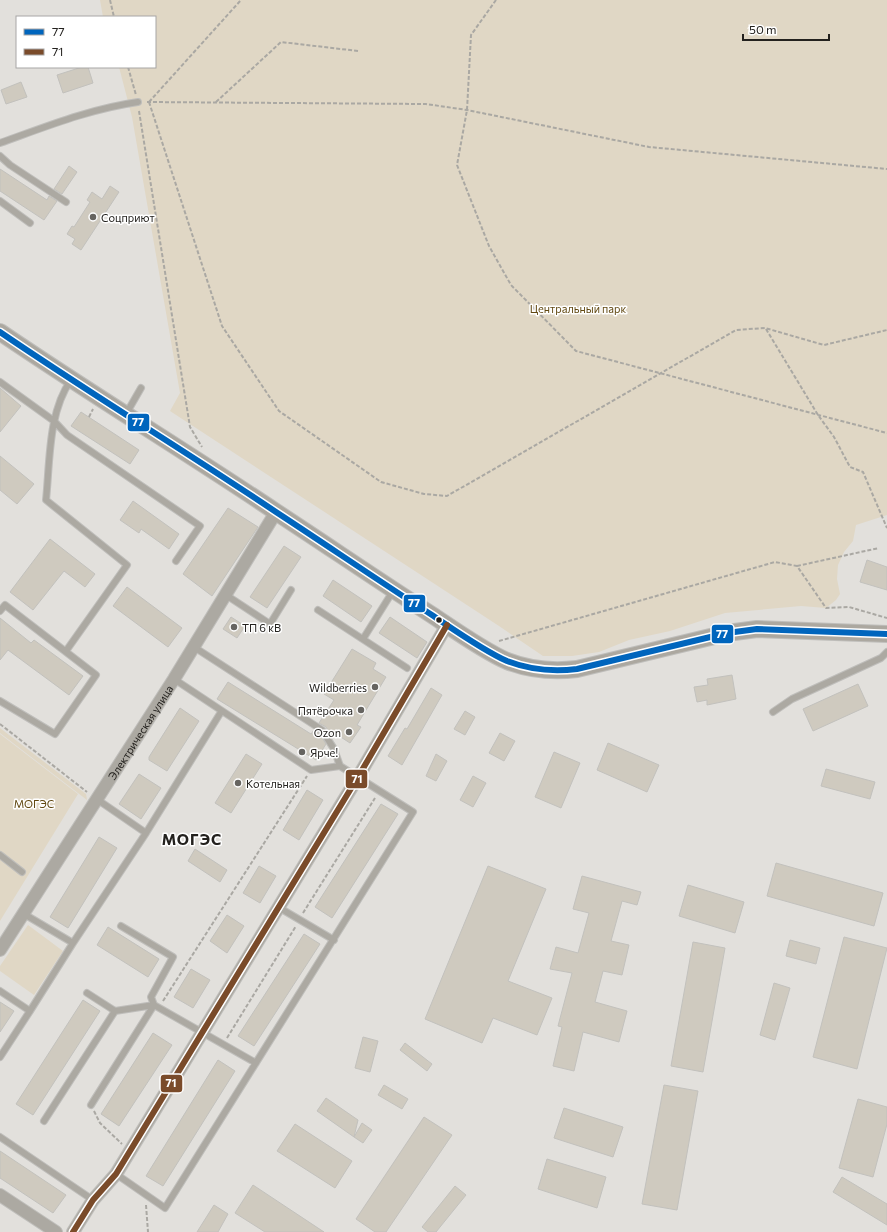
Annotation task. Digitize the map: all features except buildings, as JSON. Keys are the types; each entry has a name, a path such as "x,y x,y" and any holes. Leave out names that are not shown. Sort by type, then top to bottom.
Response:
{"street":[{"path":"0,332 393,590 504,660 533,669 556,672 577,669 727,633 756,629 887,634"},
{"name":"Электрическая улица","path":"0,950 98,800 194,647 276,512"},
{"path":"73,1232 93,1200 116,1174 129,1150 358,777 447,625"},
{"path":"0,1195 56,1232"}],"lane":[{"path":"0,143 75,116 111,106 138,102"},
{"path":"0,156 10,165 66,202"},
{"path":"0,202 30,223"},
{"path":"66,651 127,565 46,500 54,421 60,398 71,380"},
{"path":"0,382 54,421 67,435 200,526 176,561"},
{"path":"126,415 141,388"},
{"path":"226,595 270,624 291,590"},
{"path":"364,639 393,590"},
{"path":"0,611 5,605 96,675 55,734 0,701"},
{"path":"318,610 407,668"},
{"path":"116,1174 165,1208 413,812 340,766 334,749 322,730 194,647"},
{"path":"773,712 792,699 881,658 887,652"},
{"path":"174,679 221,712 311,770 340,766"},
{"path":"0,1057 146,833 221,712"},
{"path":"98,800 146,833"},
{"path":"0,855 22,872"},
{"path":"278,907 334,940"},
{"path":"24,914 74,943"},
{"path":"121,926 173,957 151,998 156,1007 256,1063"},
{"path":"0,991 30,1011"},
{"path":"87,993 114,1011 156,1007"},
{"path":"91,1105 156,1007"},
{"path":"44,1121 114,1011"},
{"path":"0,1137 93,1200"}],"path":[{"path":"110,0 114,16"},
{"path":"149,102 241,0"},
{"path":"496,0 471,35 467,110 457,165 489,246 511,285 576,351 887,433"},
{"path":"215,102 281,42 358,51"},
{"path":"128,68 138,102 190,427 204,451"},
{"path":"149,102 426,104 467,110 649,147 887,169"},
{"path":"149,102 222,326 279,411 381,482 424,494 447,496 736,330 765,328 824,345 887,330"},
{"path":"765,328 818,415 834,437 850,467 864,472 887,528"},
{"path":"89,417 94,406"},
{"path":"493,638 499,641 775,562 797,566 879,548"},
{"path":"797,566 826,608 848,607 887,618"},
{"path":"0,724 98,800"},
{"path":"156,1007 311,770"},
{"path":"91,1105 100,1123 129,1150"},
{"path":"145,1195 148,1232"}],"green space":[{"name":"Центральный парк","path":"100,0 887,0 887,515 856,525 853,541 844,552 838,565 837,579 840,594 836,600 826,608 801,606 725,613 670,631 629,640 599,652 572,656 543,656 170,411 180,393 132,117 119,68 156,68 156,16 103,16"},
{"path":"0,728 86,794 87,800 0,733"},
{"name":"МОГЭС","path":"0,734 78,794 0,921"},
{"path":"28,925 63,951 34,995 0,971 0,966"}],"transit line":[{"name":"77","path":"0,332 242,489 469,640 507,661 541,670 577,669 727,633 757,629 887,634"},
{"name":"71","path":"73,1232 93,1200 116,1174 358,777 447,625"}],"place":[{"name":"Соцприют","path":"93,217"},
{"name":"ТП 6 кВ","path":"234,627"},
{"name":"Wildberries","path":"375,687"},
{"name":"Пятёрочка","path":"361,710"},
{"name":"Ozon","path":"349,732"},
{"name":"Ярче!","path":"302,752"},
{"name":"Котельная","path":"238,783"}],"district":[{"name":"МОГЭС","path":"192,839"}]}
